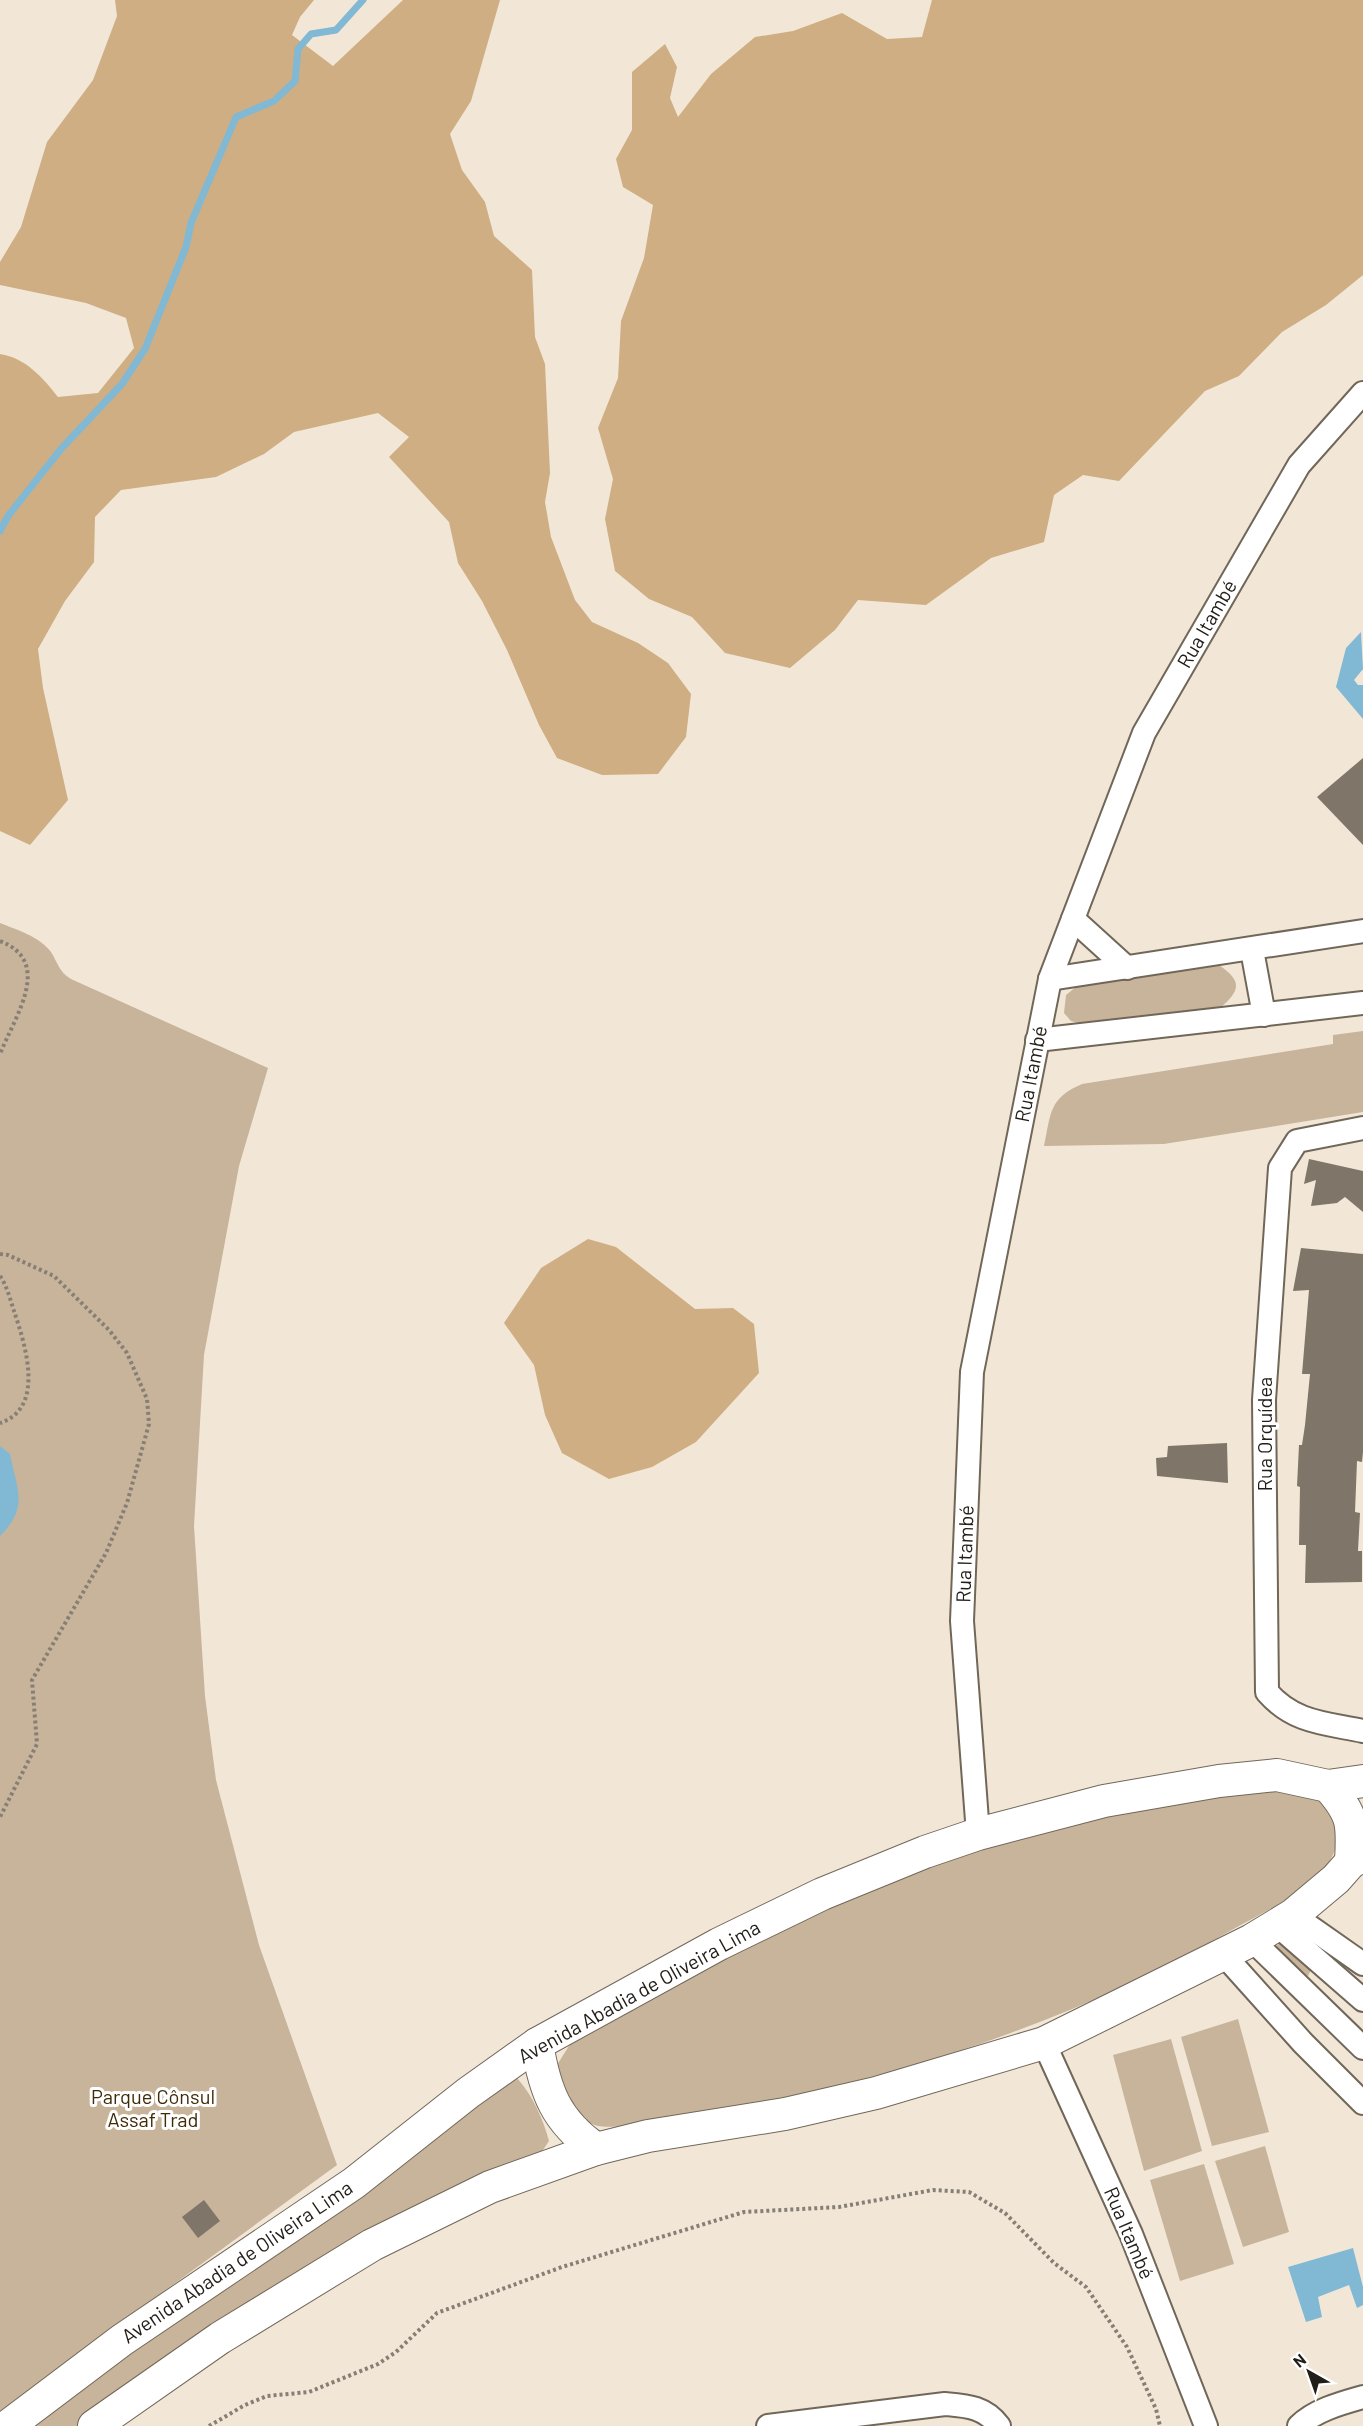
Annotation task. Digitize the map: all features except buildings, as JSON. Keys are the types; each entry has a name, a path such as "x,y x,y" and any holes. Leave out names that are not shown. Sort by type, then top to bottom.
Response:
{"street":[{"name":"Rua Itambé","path":"978,1834 962,1621 972,1372 1050,980 1144,733 1299,465 1363,393"},
{"path":"1073,919 1126,968"},
{"path":"1050,980 1363,931"},
{"path":"1252,950 1264,1014"},
{"path":"1037,1040 1363,1003"},
{"name":"Rua Orquídea","path":"1363,1128 1297,1141 1280,1168 1264,1400 1267,1692 1282,1709 1307,1720 1363,1731"},
{"name":"Avenida Abadia de Oliveira Lima","path":"8,2426 122,2340 354,2183 468,2093 537,2044 718,1944 812,1899 925,1852 978,1834 1104,1801 1219,1781 1277,1775 1329,1786 1363,1781"},
{"path":"94,2426 220,2338 372,2245 490,2187 596,2149 648,2136 785,2114 876,2093 1044,2043 1224,1955 1274,1927 1336,1879 1357,1859 1347,1806 1329,1786"},
{"path":"1274,1927 1363,1964"},
{"path":"1274,1927 1328,1967 1363,2000"},
{"path":"1274,1927 1304,1991 1363,2048"},
{"path":"1224,1955 1281,2019 1363,2103"},
{"path":"1281,2019 1328,1967"},
{"name":"Rua Itambé","path":"1044,2043 1131,2234 1206,2426"},
{"path":"537,2044 542,2075 554,2106 574,2134 596,2149"},
{"path":"1299,2426 1305,2420 1337,2404 1363,2397"},
{"path":"768,2426 945,2404 972,2406 994,2420"}],"path":[{"path":"0,940 11,945 23,955 28,966 29,980 0,1054"},
{"path":"0,1254 8,1255 54,1276 109,1330 127,1353 147,1399 149,1424 127,1503 106,1553 32,1680 37,1744 0,1817"},
{"path":"0,1276 26,1348 28,1381 21,1410 12,1419 0,1423"},
{"path":"209,2426 245,2405 267,2396 309,2392 378,2364 396,2352 437,2313 562,2267 744,2212 839,2207 933,2190 969,2192 1005,2213 1053,2263 1086,2287 1127,2347 1156,2409 1160,2426"}],"green space":[{"name":"Parque Cônsul Assaf Trad","path":"0,923 27,934 46,946 61,970 71,979 268,1068 239,1166 204,1355 194,1526 205,1696 216,1780 259,1945 337,2165 0,2411"},
{"path":"1219,965 1232,976 1236,986 1232,996 1220,1008 1079,1023 1071,1021 1064,1013 1066,995 1077,986"},
{"path":"1363,1031 1363,1112 1164,1144 1044,1146 1050,1116 1057,1101 1071,1089 1082,1084 1333,1044 1333,1035"},
{"path":"1277,1784 1304,1789 1317,1795 1334,1814 1338,1835 1336,1846 1318,1876 1301,1890 1276,1905 1168,1965 1104,1995 1038,2023 971,2047 835,2086 766,2101 660,2121 607,2127 594,2125 569,2109 557,2065 577,2033 627,1997 981,1840"},
{"path":"1281,1942 1313,1966 1308,1976 1274,1948"},
{"path":"1238,2019 1269,2132 1212,2146 1181,2037"},
{"path":"1171,2039 1202,2151 1144,2171 1113,2055"},
{"path":"517,2078 533,2100 547,2133 549,2141 541,2153 79,2426 12,2426"},
{"path":"1265,2146 1289,2232 1243,2247 1215,2161"},
{"path":"1204,2164 1234,2264 1180,2281 1150,2180"}],"shaded area":[{"path":"115,0 314,0 300,17 292,35 333,66 403,0 500,0 471,101 450,134 462,170 485,202 494,236 532,270 535,337 545,364 550,473 545,502 551,537 575,600 592,622 638,643 668,663 691,694 686,737 658,774 602,775 557,758 539,725 507,650 482,601 458,563 449,522 389,457 409,437 378,413 294,432 264,454 216,477 121,490 95,517 94,562 65,601 38,649 43,688 68,800 30,845 0,831 0,354 26,364 58,397 98,393 134,348 126,318 86,303 0,285 0,262 21,227 47,142 93,80 117,16"},
{"path":"932,0 1363,0 1363,275 1326,305 1282,332 1239,376 1205,391 1119,481 1083,475 1054,495 1044,542 991,558 926,605 858,600 835,630 790,668 725,653 692,617 649,599 615,571 605,519 613,479 598,428 618,378 621,321 644,258 653,205 623,187 616,159 632,130 632,72 665,44 677,67 670,98 678,117 711,74 755,37 793,31 842,13 887,39 922,37"},
{"path":"588,1239 616,1247 695,1309 733,1308 754,1324 759,1373 696,1442 652,1467 609,1479 562,1453 545,1415 534,1365 504,1323 541,1268"}],"water":[{"path":"1361,632 1363,669 1354,680 1358,685 1363,685 1363,719 1336,687 1346,648"},
{"path":"0,1446 10,1454 18,1488 18,1507 9,1526 0,1536"},
{"path":"1353,2248 1363,2287 1363,2305 1357,2308 1349,2285 1318,2297 1322,2317 1306,2322 1288,2267"}],"waterway":[{"path":"0,531 8,516 61,449 122,384 145,349 186,247 191,223 236,117 274,101 295,81 298,49 311,34 336,30 363,0"}]}
